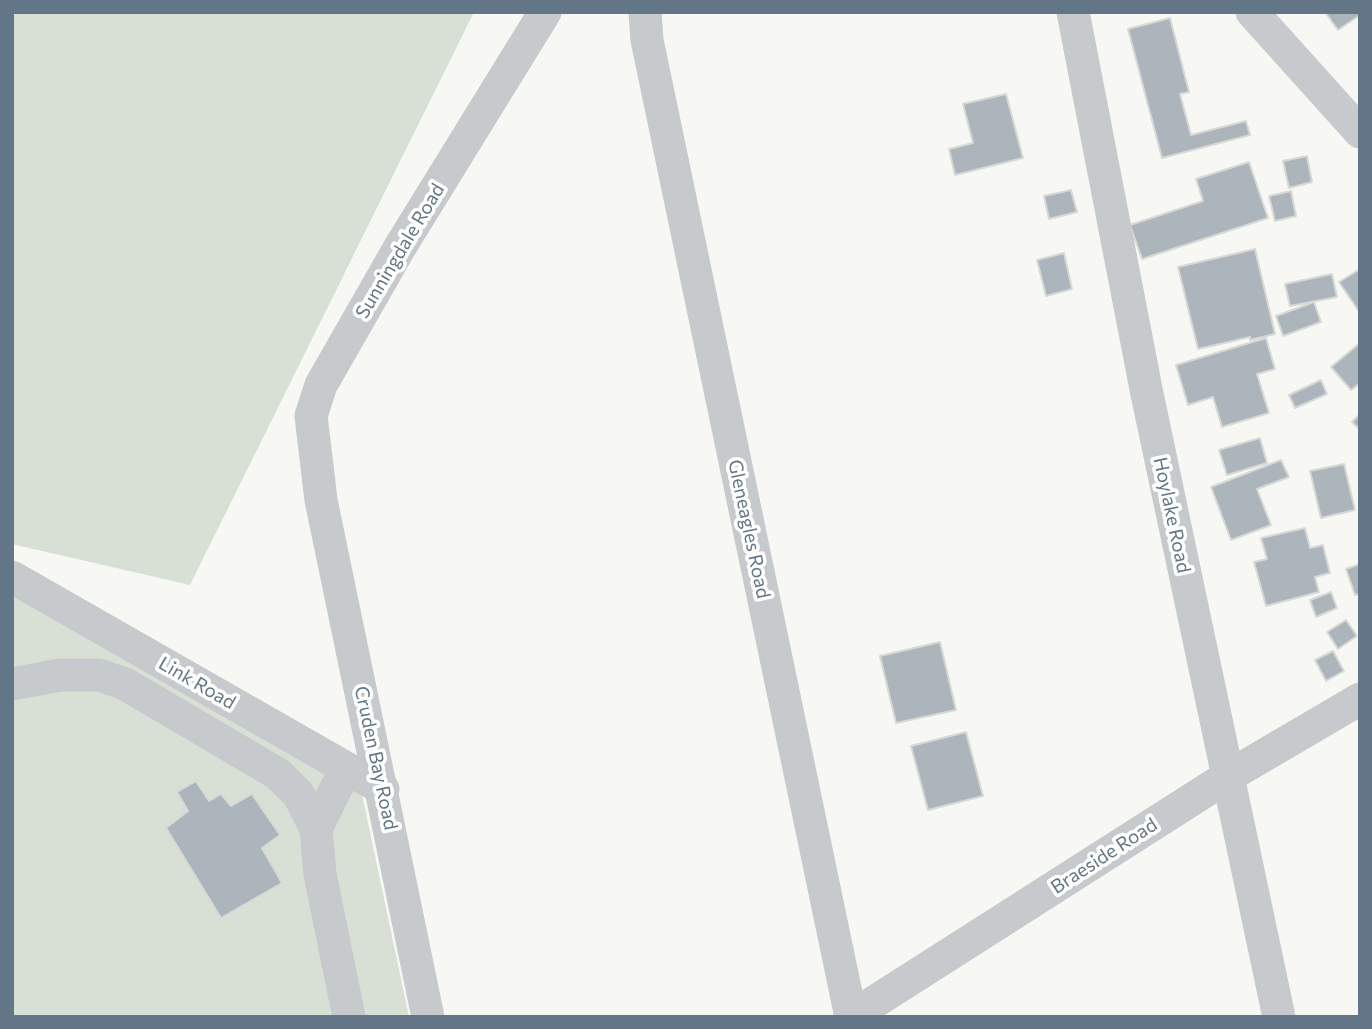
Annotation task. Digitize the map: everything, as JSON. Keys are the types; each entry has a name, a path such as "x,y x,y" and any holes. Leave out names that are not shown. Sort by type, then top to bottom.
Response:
{"street":[{"name":"Hoylake Road","path":"1073,12 1147,394 1279,1017"},
{"path":"1252,12 1360,132"},
{"name":"Sunningdale Road","path":"321,500 311,416 321,385 400,247 545,14"},
{"name":"Gleneagles Road","path":"642,22 851,1017"},
{"name":"Cruden Bay Road","path":"321,500 383,789 428,1017"},
{"name":"Link Road","path":"12,577 383,789"},
{"path":"12,684 60,675 99,675 125,684 278,774 299,795 316,829 320,874 349,1017"},
{"name":"Braeside Road","path":"851,1017 1227,777 1360,699"},
{"path":"316,829 346,768"}],"shaded area":[{"path":"12,12 474,12 190,585 12,544"},
{"path":"12,590 360,785 409,1017 12,1017"}],"building":[{"path":"1325,12 1360,12 1360,15 1338,30"},
{"path":"1170,18 1189,92 1180,94 1191,135 1246,121 1250,135 1162,158 1128,29"},
{"path":"1006,94 1023,158 955,175 949,149 973,143 963,104"},
{"path":"1307,156 1312,182 1289,188 1283,161"},
{"path":"1249,162 1268,218 1142,259 1130,225 1203,201 1196,179"},
{"path":"1071,190 1077,212 1049,219 1044,196"},
{"path":"1291,191 1296,216 1275,221 1269,196"},
{"path":"1255,249 1275,334 1198,349 1178,267"},
{"path":"1064,253 1072,289 1046,296 1037,260"},
{"path":"1360,269 1360,313 1339,282"},
{"path":"1332,274 1337,297 1290,306 1285,284"},
{"path":"1314,302 1321,322 1283,336 1276,316"},
{"path":"1266,338 1275,369 1257,374 1269,413 1222,427 1213,397 1188,405 1176,365"},
{"path":"1360,343 1360,383 1351,390 1331,367"},
{"path":"1321,380 1327,394 1295,408 1289,395"},
{"path":"1360,414 1360,430 1352,422"},
{"path":"1260,438 1267,463 1227,475 1219,450"},
{"path":"1281,460 1289,477 1257,489 1271,525 1231,540 1211,487"},
{"path":"1344,464 1355,510 1321,518 1310,471"},
{"path":"1305,528 1310,548 1323,545 1330,573 1315,577 1319,592 1266,606 1254,562 1267,559 1261,538"},
{"path":"1360,564 1360,594 1355,595 1346,569"},
{"path":"1331,592 1337,608 1316,617 1310,600"},
{"path":"1346,620 1357,636 1338,649 1327,632"},
{"path":"940,642 956,710 896,723 880,656"},
{"path":"1333,651 1344,671 1326,681 1315,660"},
{"path":"966,732 983,796 928,810 911,746"},
{"path":"196,781 209,801 221,794 231,806 252,794 280,835 262,848 282,883 221,918 166,828 188,811 177,792"}]}
